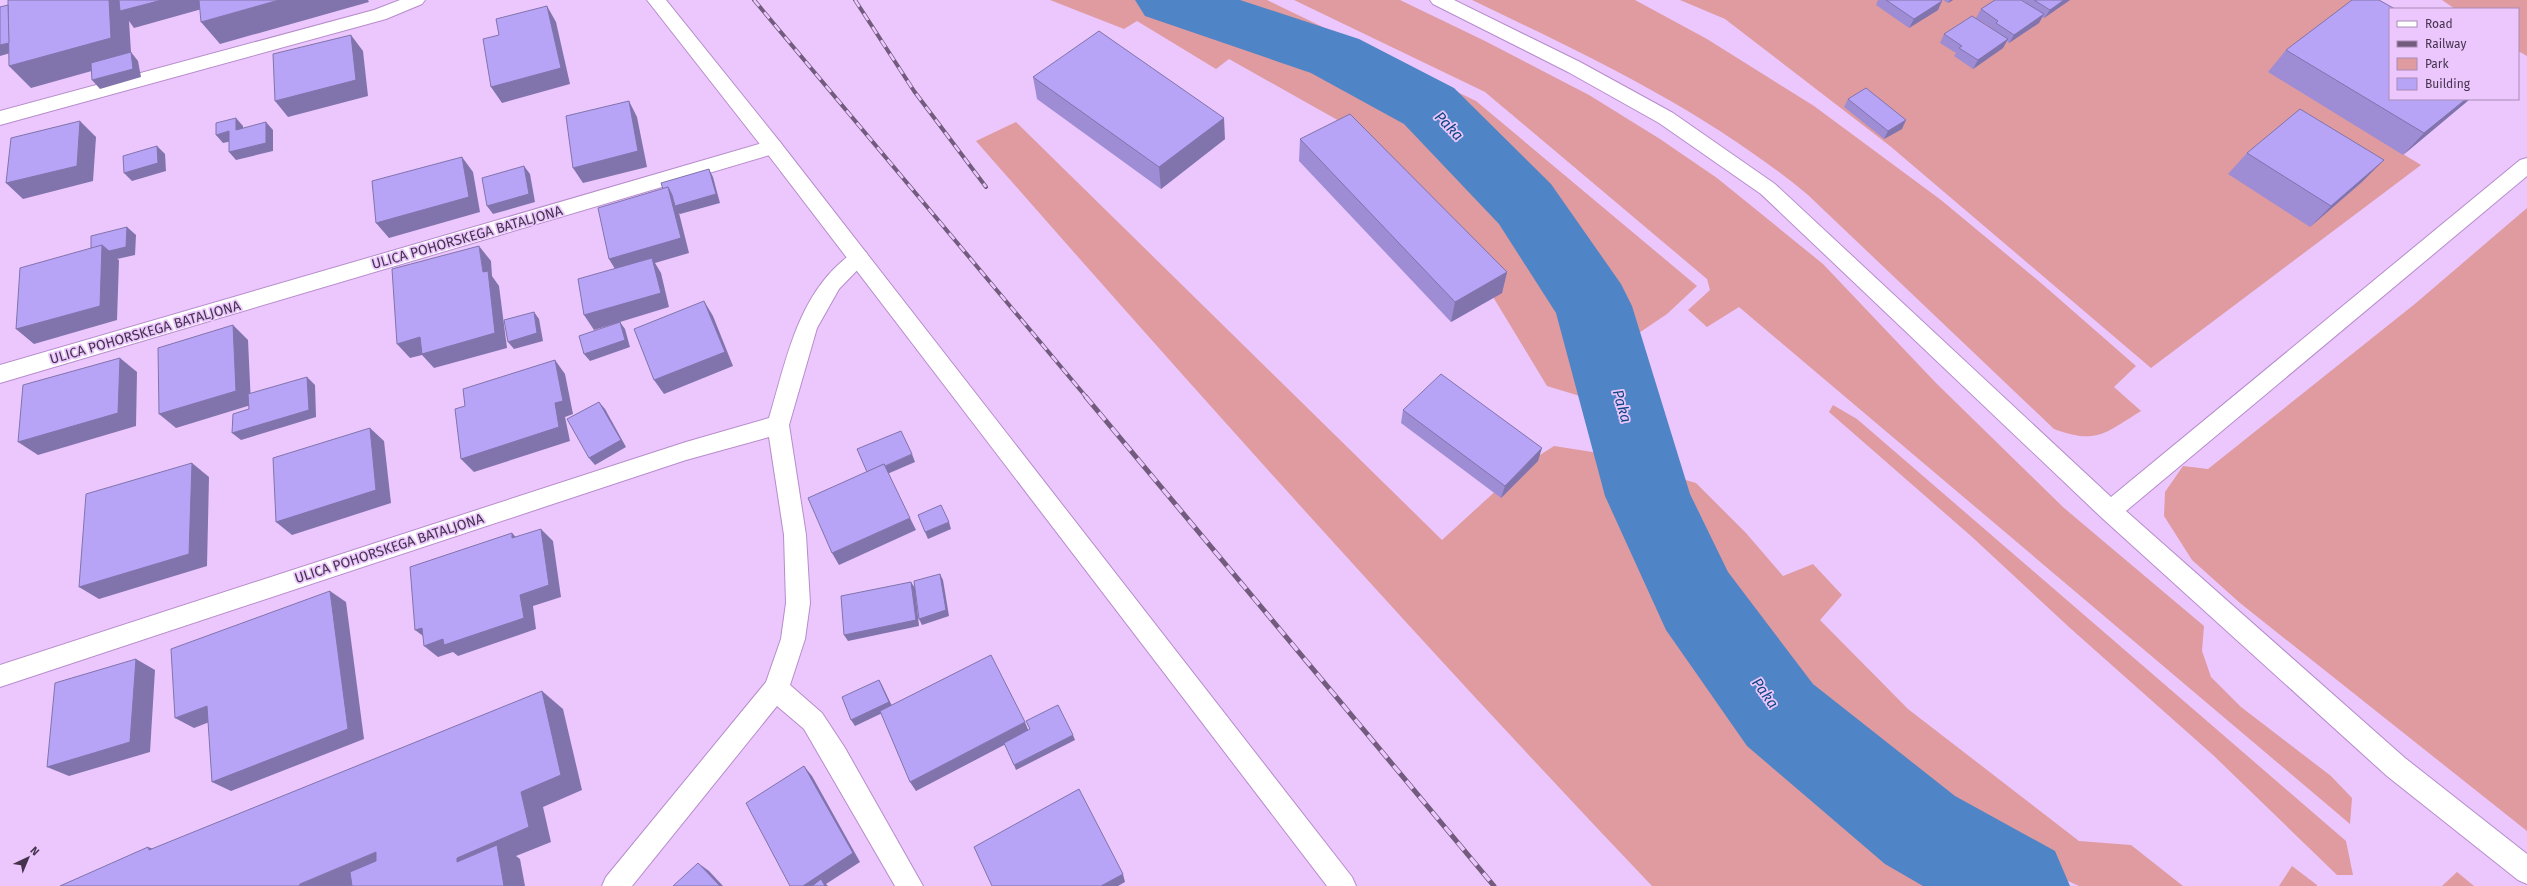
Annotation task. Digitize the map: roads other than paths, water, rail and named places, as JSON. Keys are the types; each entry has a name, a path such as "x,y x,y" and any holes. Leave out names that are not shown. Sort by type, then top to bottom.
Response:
{"street":[{"path":"0,118 380,15 416,0"},
{"path":"656,0 773,146 1343,886"},
{"path":"1439,0 1574,67 1666,118 1768,189 1837,252 2110,511 2396,767 2527,871"},
{"name":"ULICA POHORSKEGA BATALJONA","path":"0,374 773,146"},
{"path":"2110,511 2527,164"},
{"path":"615,886 776,689 794,638 798,603 796,535 778,425 806,327 832,283 859,258"},
{"name":"ULICA POHORSKEGA BATALJONA","path":"0,676 678,453 778,425"},
{"path":"776,689 813,721 836,757 910,886"}],"waterway":[{"name":"Paka","path":"1168,0 1335,56 1429,106 1525,204 1593,306 1648,496 1697,601 1780,715 1920,830 2020,886"}],"railway":[{"path":"754,0 1087,398"},
{"path":"855,0 914,91 986,187"},
{"path":"1086,397 1494,886"}]}
